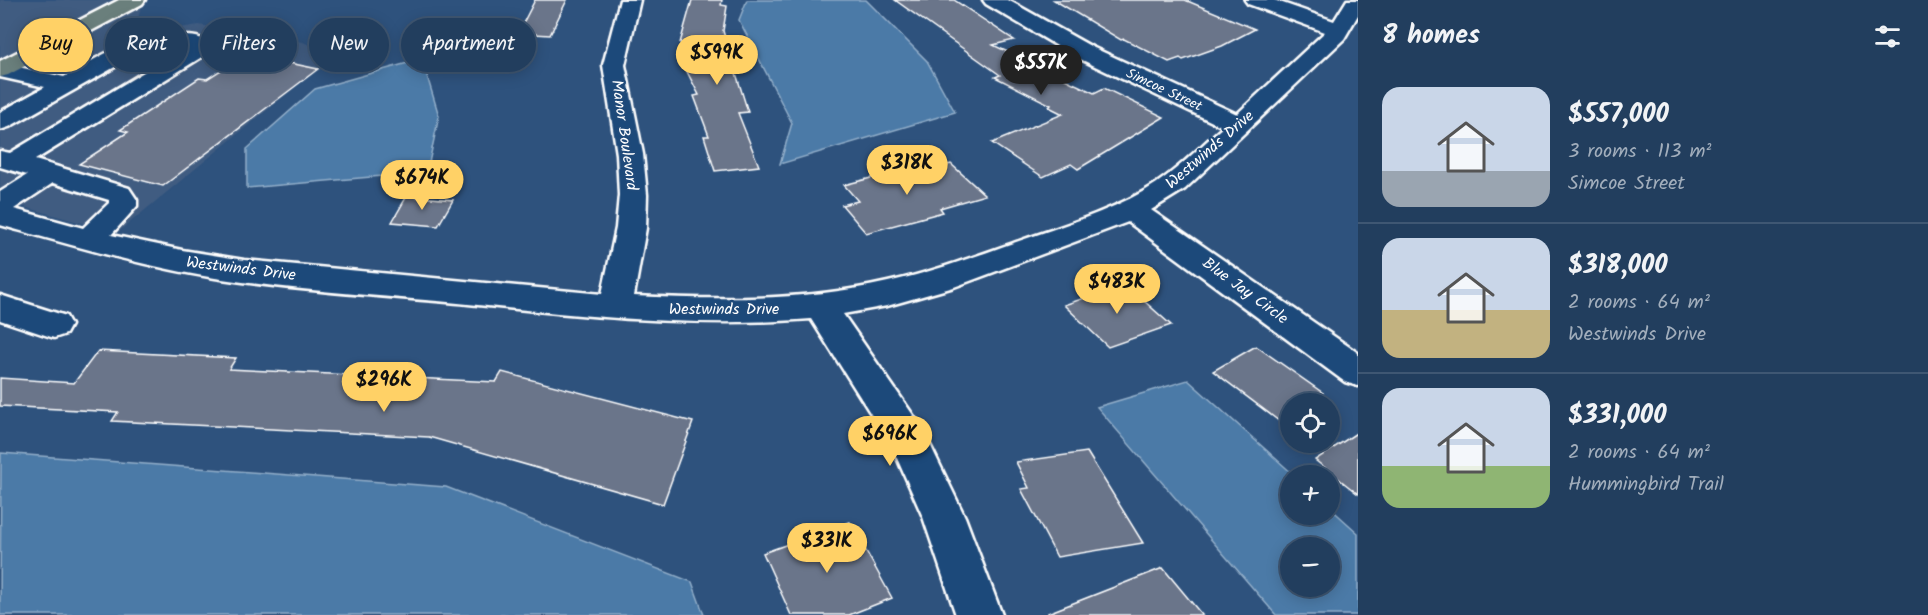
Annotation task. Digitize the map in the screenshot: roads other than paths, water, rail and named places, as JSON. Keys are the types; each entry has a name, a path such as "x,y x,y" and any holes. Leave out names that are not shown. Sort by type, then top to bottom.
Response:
{"main road":[{"path":"0,70 135,0"}],"street":[{"name":"Manor Boulevard","path":"616,307 631,228 633,195 630,154 614,65 630,0"},
{"name":"Simcoe Street","path":"993,0 1046,32 1094,57 1240,125"},
{"path":"1255,0 1342,35"},
{"name":"Westwinds Drive","path":"0,215 88,240 158,257 209,266 616,307 723,312 820,306 866,298 943,279 1131,210 1175,183 1342,35 1357,0"},
{"path":"0,122 128,50 155,42 194,43 199,46 197,50 7,160"},
{"path":"0,70 65,84"},
{"path":"7,160 119,194 123,200 123,206 88,240"},
{"path":"0,205 50,173"},
{"name":"Blue Jay Circle","path":"1131,210 1358,372"},
{"path":"820,306 909,440 944,517 979,615"},
{"path":"0,307 54,325"}]}
